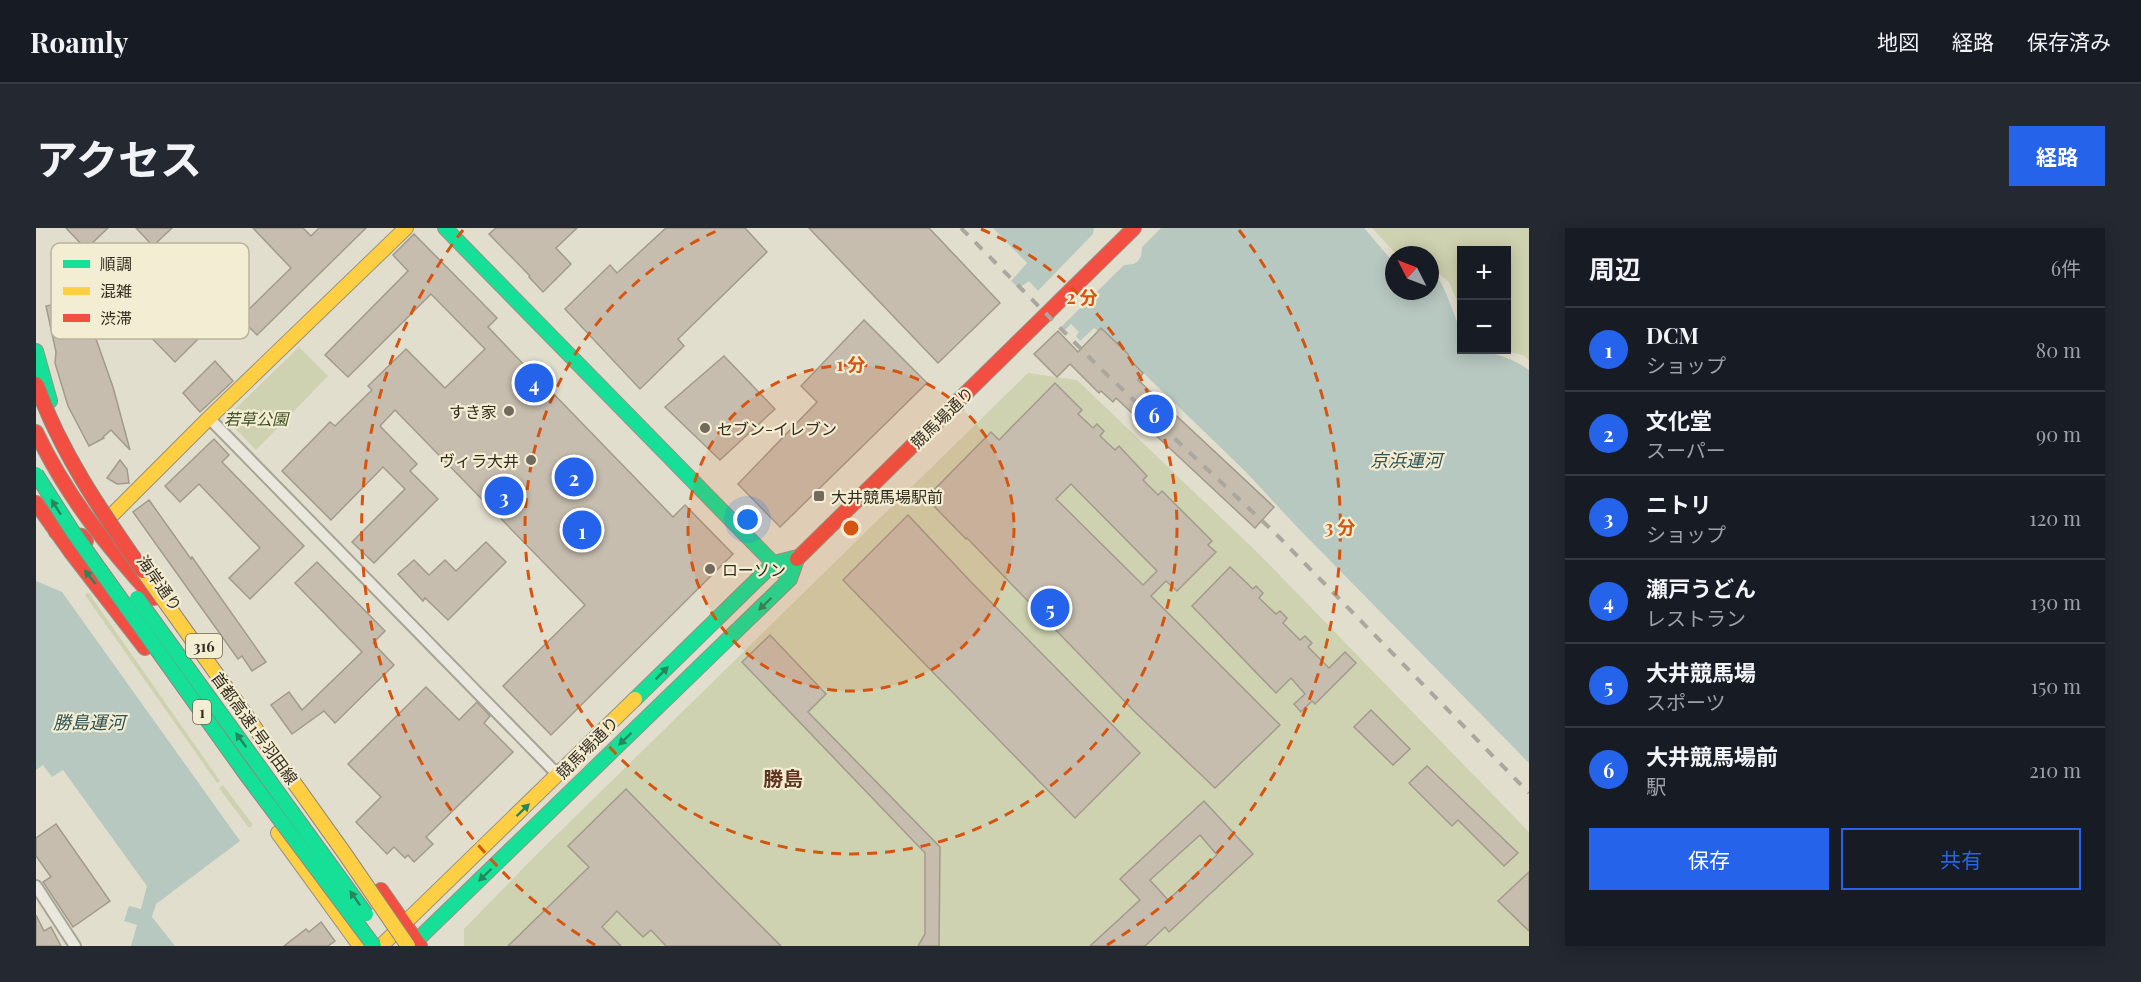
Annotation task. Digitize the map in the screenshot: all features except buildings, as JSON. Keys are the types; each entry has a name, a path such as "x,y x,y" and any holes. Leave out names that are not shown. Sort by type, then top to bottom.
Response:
{"main road":[{"path":"112,515 405,228"},
{"path":"445,228 790,579"},
{"name":"競馬場通り","path":"414,945 790,579 798,557 1134,228"},
{"name":"海岸通り","path":"36,351 58,422 86,475 190,627 405,923 414,945"},
{"name":"首都高速1号羽田線","path":"36,384 49,420 72,466 182,628 414,945"},
{"path":"36,432 58,476 87,519 119,560 182,628"},
{"name":"首都高速1号羽田線","path":"36,474 73,532 218,735 374,946"},
{"path":"36,503 149,654 360,946"},
{"path":"56,532 82,536 137,598 340,876 388,946"},
{"path":"774,563 798,557"},
{"name":"競馬場通り","path":"381,946 774,563"}],"street":[{"path":"209,418 558,775"},
{"path":"36,886 75,946"}],"green space":[{"path":"1372,228 1529,228 1529,360 1523,355 1511,352 1511,246 1457,246 1457,301 1449,282 1439,274 1439,246 1389,246"},
{"name":"若草公園","path":"299,347 328,376 256,450 228,421 228,416"},
{"path":"1028,373 1077,380 1259,554 1529,832 1529,946 464,946 464,929 535,856"},
{"path":"88,592 220,781 217,783 85,595"},
{"path":"223,785 253,825 249,828 219,788"}],"water":[{"name":"京浜運河","path":"993,228 1364,228 1385,252 1385,300 1439,300 1440,281 1457,322 1457,354 1493,354 1514,361 1529,370 1529,763 1245,471 1130,360 1128,354 1102,329 1098,331 1094,328 1080,341 1076,336 1079,332 1071,324 1065,330 1033,298 1040,293 1029,281 1019,288 1011,281 1027,263"},
{"name":"勝島運河","path":"36,581 62,592 240,841 156,904 152,917 175,946 131,946 137,925 124,921 129,906 141,909 147,886 63,770 52,777 43,765 36,770"}],"pier":[{"path":"1094,228 1161,228 1142,247 1138,261 1124,265 1059,329 1030,299 1093,234"}],"railway":[{"path":"961,228 1103,371 1275,533 1529,793"}],"traffic: fast":[{"path":"445,228 781,571"},
{"path":"36,351 50,401"},
{"path":"36,474 73,532 245,773 374,946"},
{"path":"635,699 774,563 798,557"},
{"path":"411,946 790,579 797,559"},
{"path":"137,598 366,914"}],"traffic: slow":[{"path":"112,515 406,228"},
{"path":"143,571 408,946"},
{"path":"381,946 635,699"},
{"path":"278,833 360,946"}],"traffic: jam":[{"path":"797,559 1134,228"},
{"path":"36,384 57,434 83,481 143,571"},
{"path":"36,432 74,499 120,559 154,598"},
{"path":"36,503 145,648"},
{"path":"56,532 82,536 86,541"},
{"path":"381,890 420,946"}],"place":[{"name":"瀬戸うどん","path":"534,383"},
{"name":"すき家","path":"509,411"},
{"name":"大井競馬場前","path":"1154,414"},
{"name":"セブン-イレブン","path":"705,428"},
{"name":"ヴィラ大井","path":"531,460"},
{"name":"文化堂","path":"574,477"},
{"name":"ニトリ","path":"504,496"},
{"name":"大井競馬場駅前","path":"819,496"},
{"name":"DCM","path":"582,530"},
{"name":"ローソン","path":"710,569"},
{"name":"大井競馬場","path":"1050,608"}],"district":[{"name":"勝島","path":"783,777"}]}
